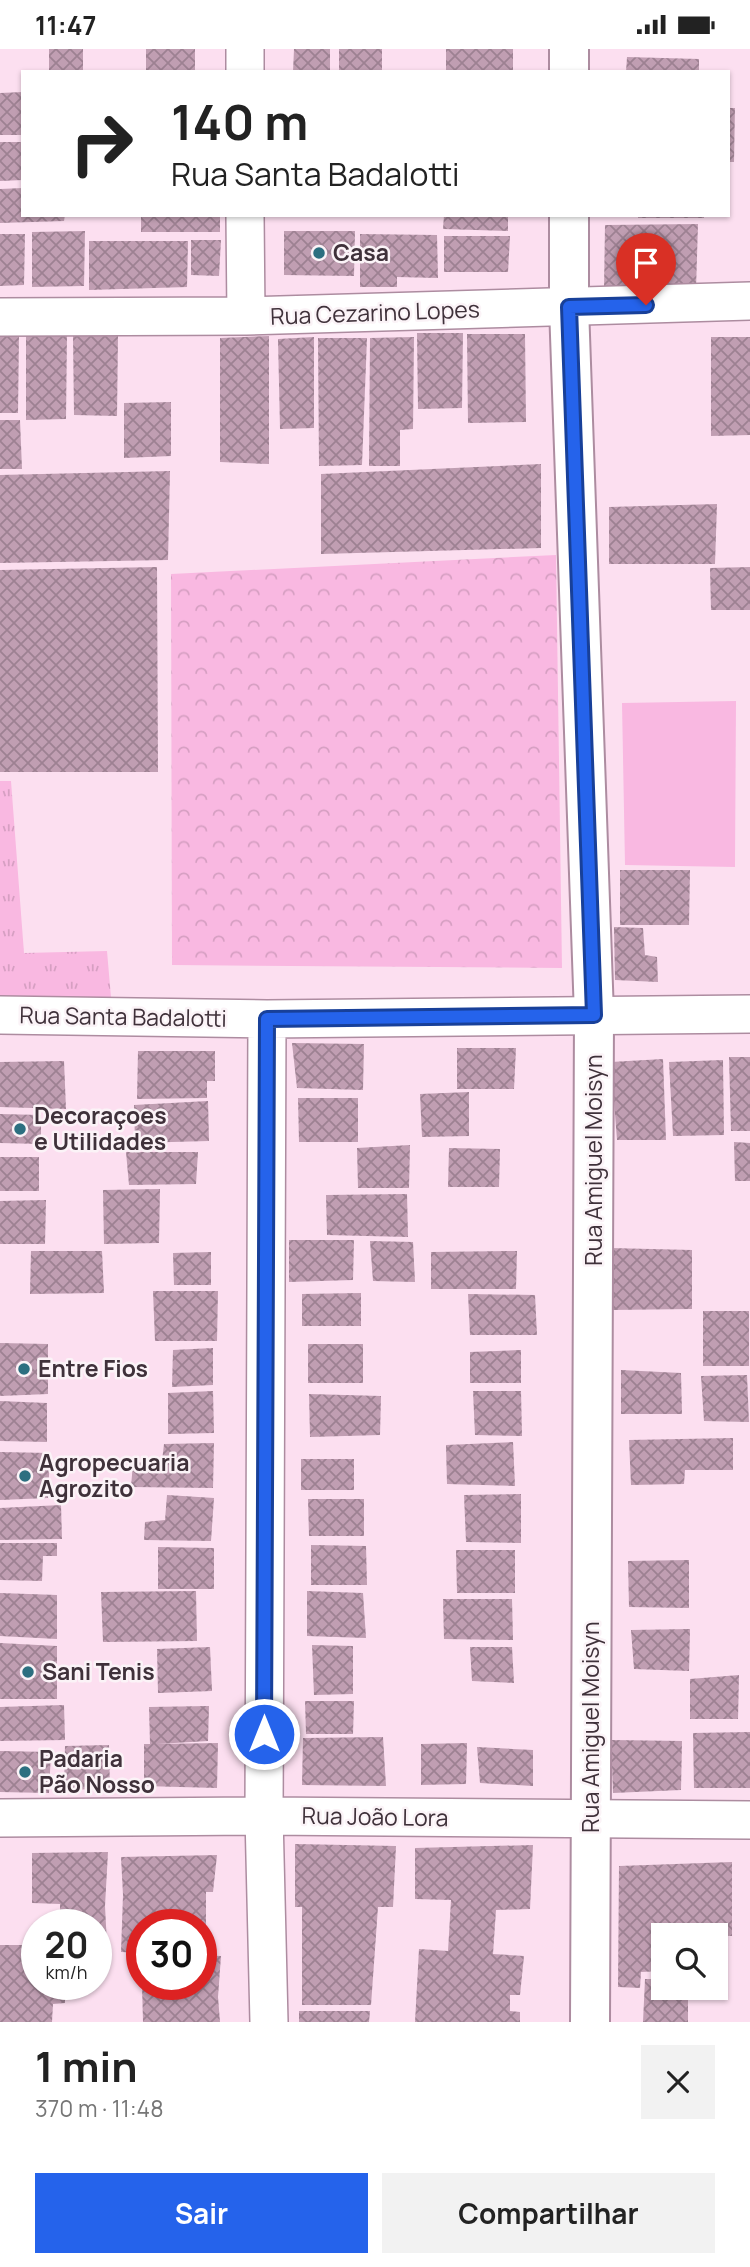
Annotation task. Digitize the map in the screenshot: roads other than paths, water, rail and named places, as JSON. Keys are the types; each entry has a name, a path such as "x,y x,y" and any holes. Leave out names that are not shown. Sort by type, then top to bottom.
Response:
{"street":[{"path":"245,49 245,70"},
{"path":"569,49 569,70"},
{"path":"245,217 246,316"},
{"name":"Rua Amiguel Moisyn","path":"569,217 569,307 594,1015 590,2022"},
{"name":"Rua Cezarino Lopes","path":"0,317 246,316 750,301"},
{"name":"Rua Santa Badalotti","path":"0,1015 267,1019 750,1014"},
{"path":"267,1019 264,1816 269,2022"},
{"name":"Rua João Lora","path":"0,1818 264,1816 750,1820"}],"place":[{"name":"Casa","path":"319,253"},
{"name":"Decoraçoes e Utilidades","path":"20,1129"},
{"name":"Entre Fios","path":"24,1369"},
{"name":"Agropecuaria Agrozito","path":"25,1476"},
{"name":"Sani Tenis","path":"28,1672"},
{"name":"Padaria Pão Nosso","path":"25,1772"}]}
